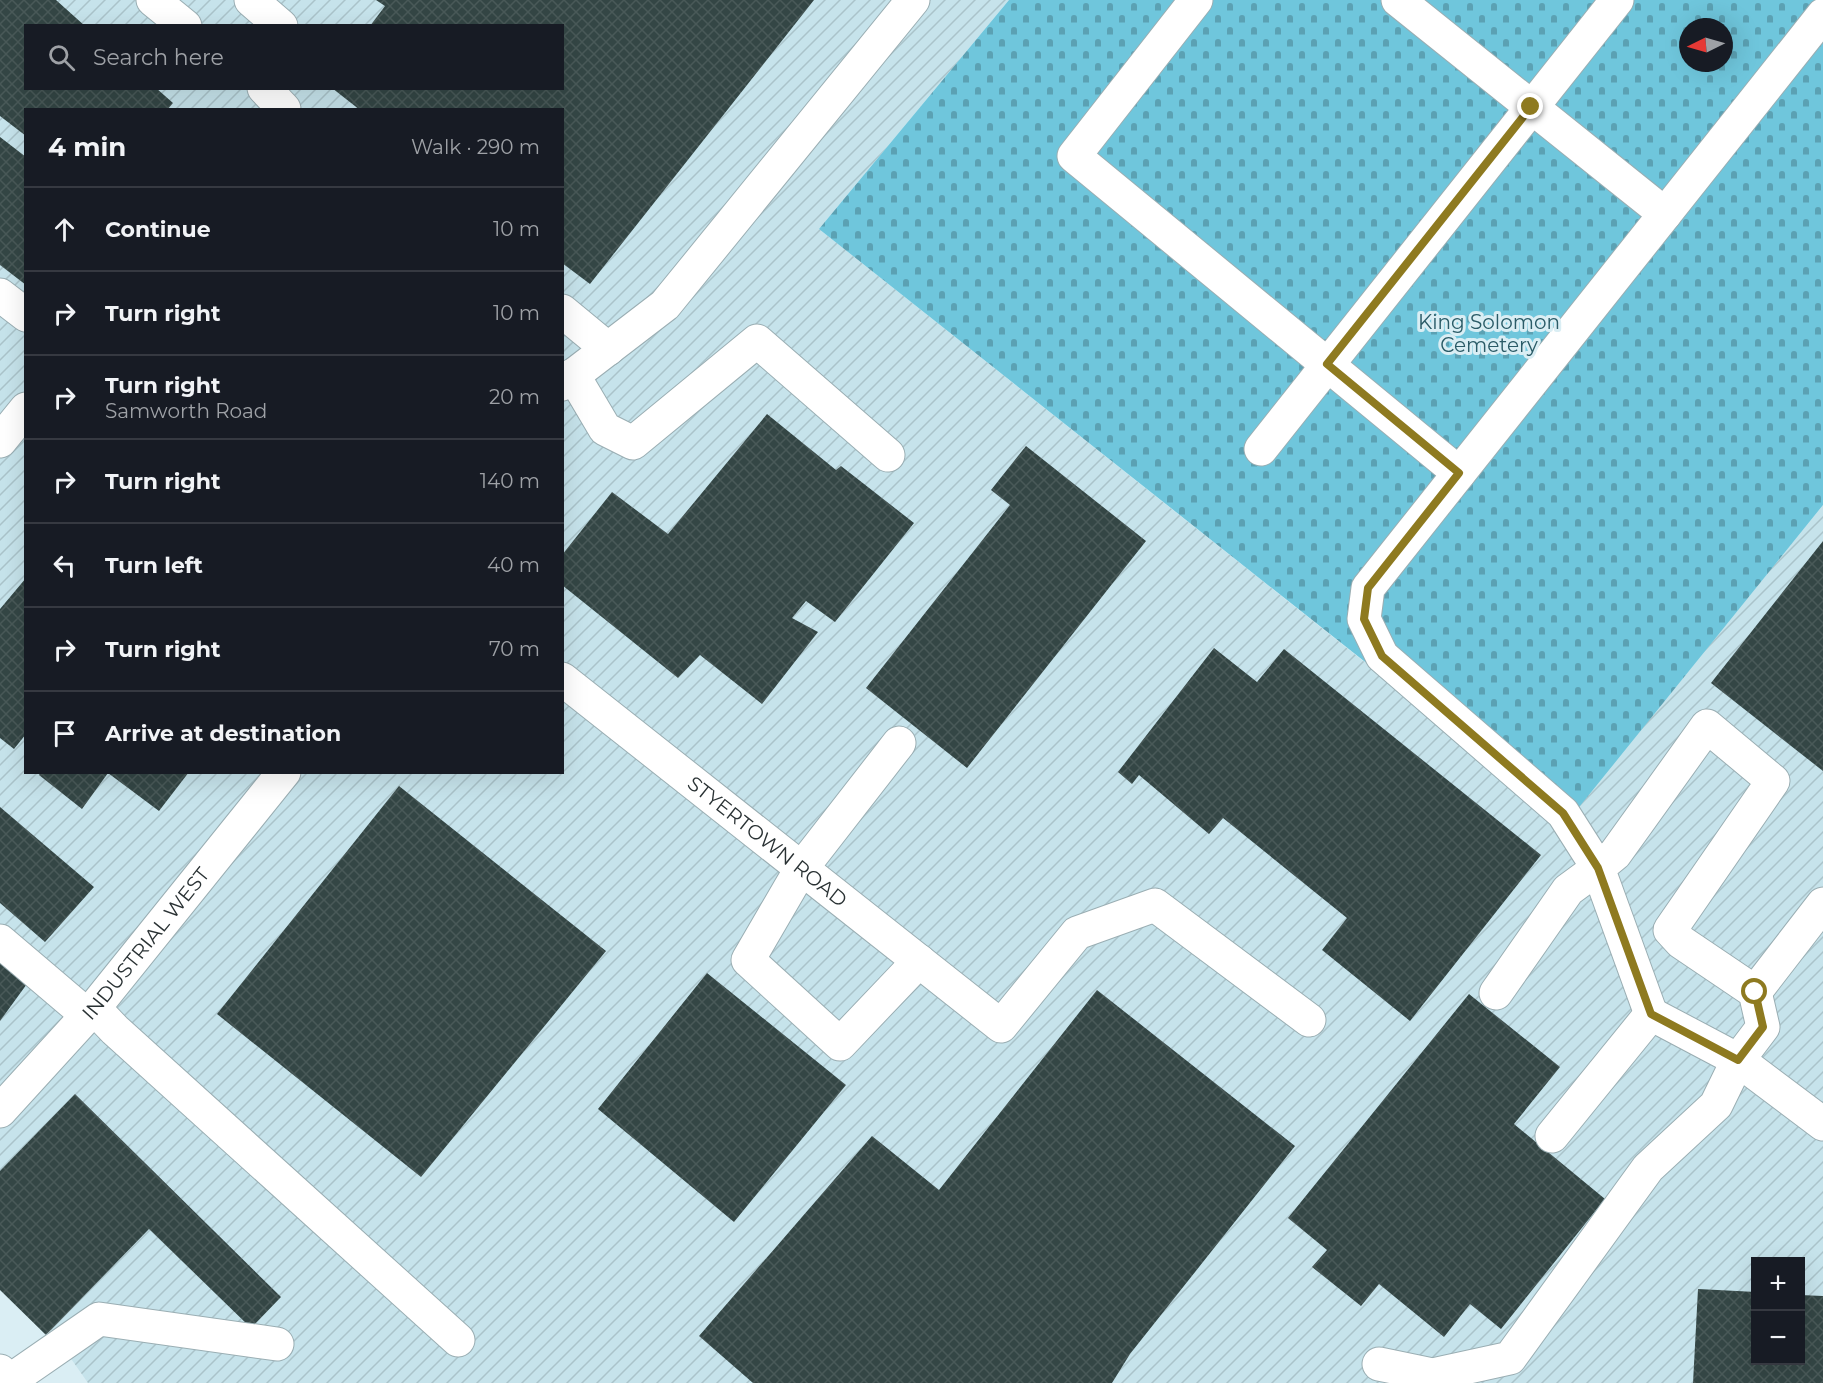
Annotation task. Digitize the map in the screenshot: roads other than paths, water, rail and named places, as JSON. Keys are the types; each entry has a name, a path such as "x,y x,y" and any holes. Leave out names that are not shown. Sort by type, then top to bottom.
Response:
{"street":[{"path":"153,0 183,24"},
{"path":"251,0 279,24"},
{"path":"888,455 757,341 633,443 605,429 568,379 665,304 913,0"},
{"path":"1196,0 1074,156 1459,473"},
{"path":"1398,0 1665,214"},
{"path":"1261,449 1617,0"},
{"path":"1823,15 1368,588 1364,619 1382,656 1563,813 1598,868 1651,1014 1738,1060 1823,1124"},
{"path":"266,90 283,108"},
{"path":"284,108 285,90"},
{"path":"0,295 24,313"},
{"path":"564,313 608,349"},
{"path":"0,441 24,412"},
{"name":"STYERTOWN ROAD","path":"564,681 1001,1026 1077,933 1155,905 1309,1020"},
{"path":"1379,1364 1432,1375 1510,1358 1648,1168 1716,1106 1738,1060 1763,1027 1755,992 1681,942 1670,930 1773,781 1722,736 1707,726 1615,854 1568,890 1496,993"},
{"path":"899,743 801,869 748,960 840,1044 919,961"},
{"name":"INDUSTRIAL WEST","path":"0,1111 90,1011 282,774"},
{"path":"1755,992 1823,904"},
{"path":"0,941 123,1038 458,1340"},
{"path":"1552,1136 1651,1014"},
{"path":"0,1371 8,1383 99,1319 277,1344"}],"park label":[{"name":"King Solomon Cemetery","path":"1489,334"}]}
